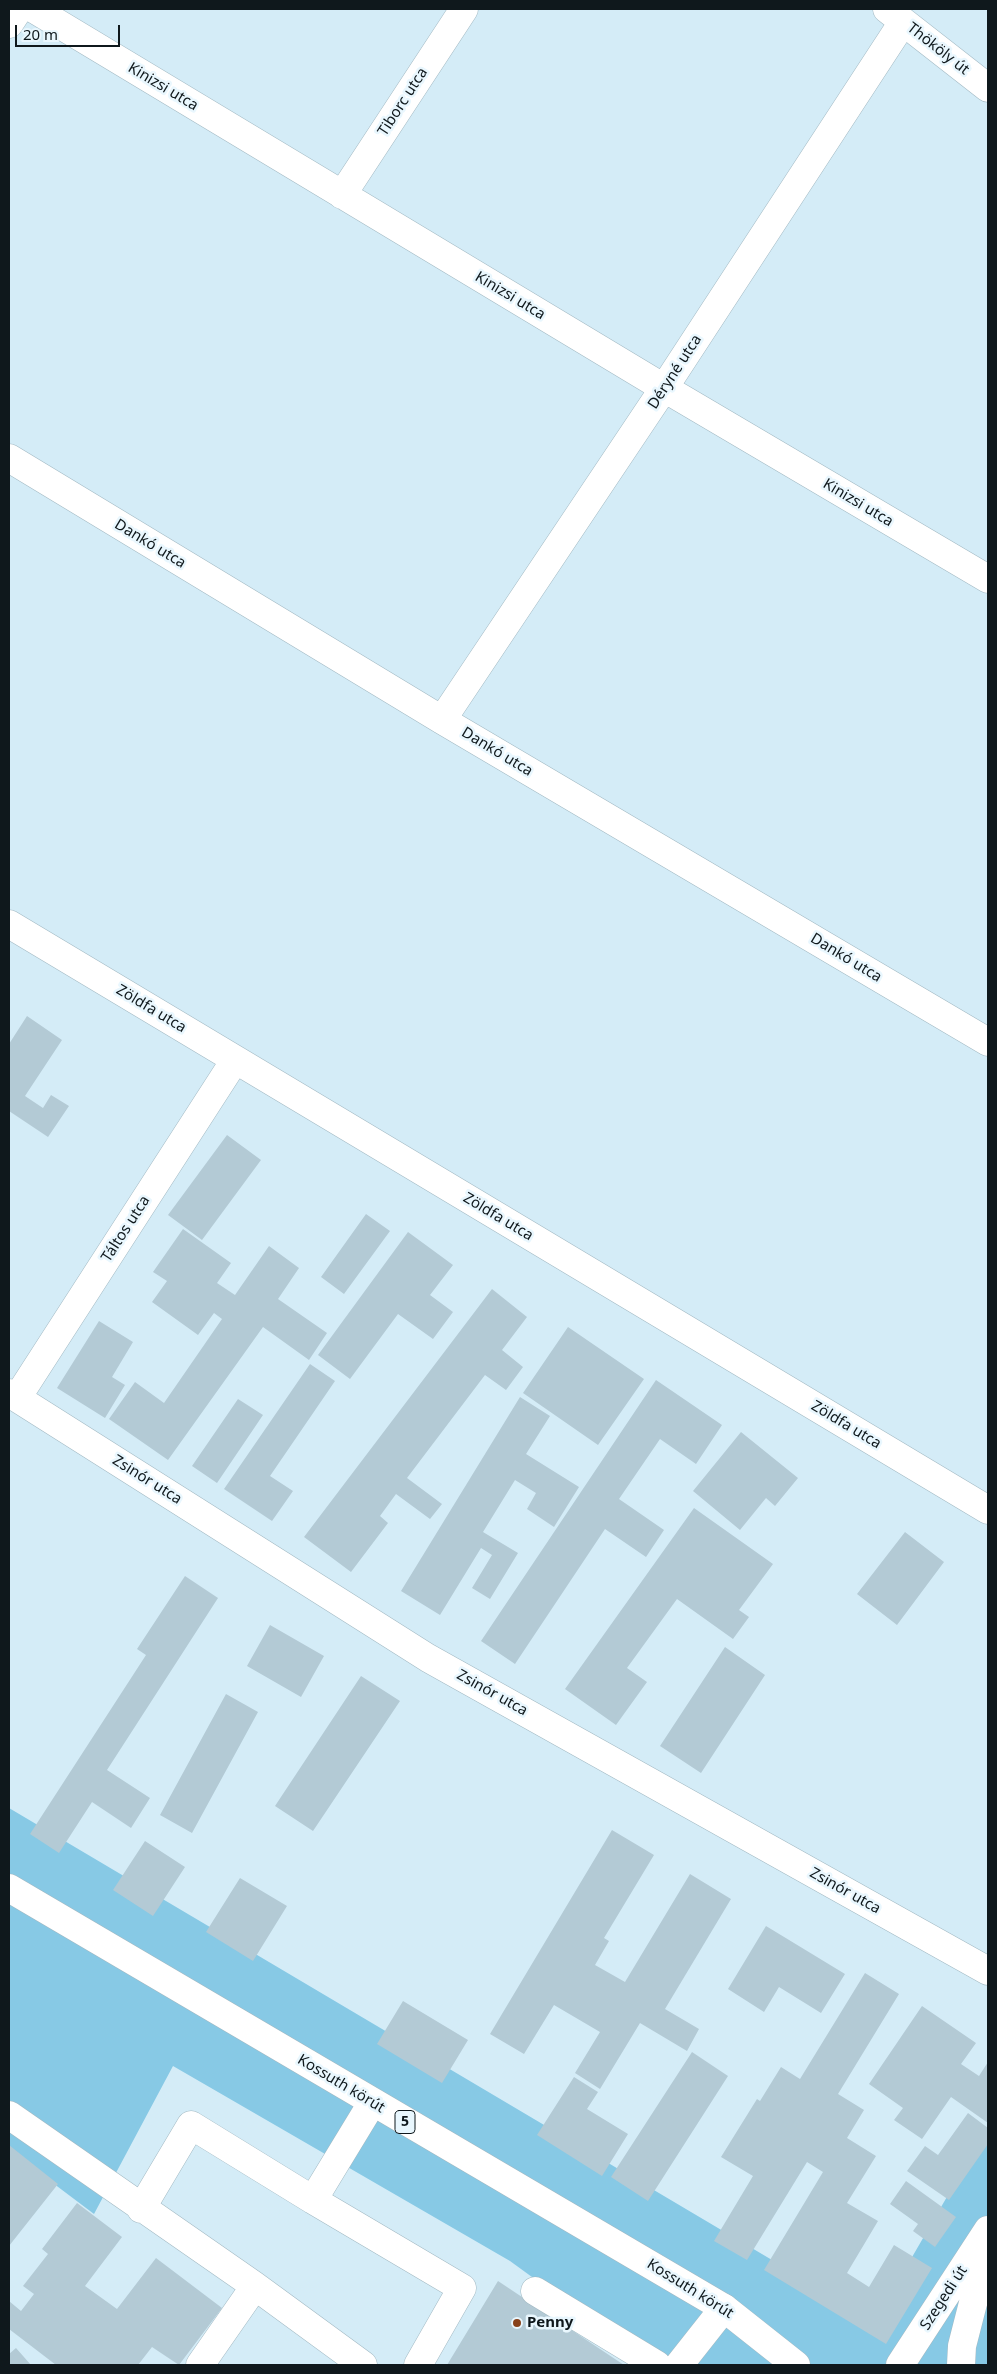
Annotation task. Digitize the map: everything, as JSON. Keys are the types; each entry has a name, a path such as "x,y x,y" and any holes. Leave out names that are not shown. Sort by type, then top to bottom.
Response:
{"street":[{"path":"9,24 19,9"},
{"name":"Kinizsi utca","path":"34,9 664,388 988,579"},
{"name":"Tiborc utca","path":"342,195 464,9"},
{"name":"Thököly út","path":"895,16 988,88"},
{"name":"Déryné utca","path":"442,720 664,388 895,16"},
{"name":"Dankó utca","path":"9,458 442,720 988,1042"},
{"name":"Zöldfa utca","path":"9,924 988,1510"},
{"name":"Táltos utca","path":"13,1395 235,1060"},
{"name":"Zsinór utca","path":"13,1395 428,1658 988,1971"},
{"name":"Kossuth körút","path":"9,1888 372,2103 724,2308 796,2365"},
{"path":"313,2200 372,2103"},
{"path":"9,2115 141,2209 255,2286 362,2365"},
{"path":"141,2209 192,2125 313,2200 462,2288 418,2365"},
{"name":"Szegedi út","path":"900,2365 988,2230"},
{"name":"Szegedi út","path":"961,2365 962,2346 973,2303 988,2260"},
{"path":"200,2365 255,2286"},
{"path":"535,2291 657,2365"},
{"path":"680,2365 724,2308"}],"shaded area":[{"path":"9,1808 875,2321 988,2126 988,2365 653,2365 510,2261 173,2066 94,2214 9,2150"}],"building":[{"path":"27,1016 62,1040 25,1096 43,1108 51,1095 69,1106 48,1137 9,1111 9,1044"},
{"path":"227,1135 261,1160 202,1240 168,1215"},
{"path":"366,1214 390,1231 344,1294 321,1277"},
{"path":"183,1229 231,1263 217,1283 235,1295 269,1246 299,1268 278,1299 327,1333 309,1360 263,1327 168,1460 109,1419 135,1382 164,1403 222,1319 214,1313 198,1335 152,1302 167,1281 153,1272"},
{"path":"408,1232 453,1265 430,1295 453,1312 433,1339 398,1314 350,1379 318,1355"},
{"path":"492,1289 527,1317 502,1350 523,1367 506,1390 485,1375 407,1478 442,1504 430,1519 396,1494 380,1516 388,1523 351,1572 304,1537"},
{"path":"99,1321 133,1342 112,1377 125,1385 105,1418 57,1388"},
{"path":"568,1327 644,1379 598,1445 523,1393"},
{"path":"310,1364 335,1381 270,1476 293,1491 272,1521 224,1489"},
{"path":"656,1380 722,1425 696,1464 660,1439 619,1499 664,1530 646,1557 605,1529 515,1664 481,1641"},
{"path":"520,1397 550,1416 526,1454 579,1487 554,1527 527,1509 536,1493 515,1480 483,1532 518,1553 490,1599 472,1588 492,1555 481,1548 440,1615 401,1591"},
{"path":"238,1399 263,1415 217,1483 192,1466"},
{"path":"741,1432 798,1478 775,1506 766,1498 740,1530 693,1491"},
{"path":"694,1508 773,1564 739,1610 749,1617 733,1639 677,1599 627,1668 647,1682 616,1725 565,1689"},
{"path":"905,1532 944,1562 897,1625 857,1594"},
{"path":"185,1576 218,1598 107,1770 150,1798 131,1828 92,1802 59,1853 30,1834 146,1655 137,1649"},
{"path":"270,1625 324,1656 301,1697 247,1666"},
{"path":"725,1647 765,1675 701,1773 660,1746"},
{"path":"361,1676 400,1701 313,1831 275,1806"},
{"path":"226,1694 258,1712 192,1833 160,1815"},
{"path":"612,1830 654,1855 604,1938 609,1941 595,1965 625,1982 690,1874 731,1899 665,2009 699,2029 687,2051 640,2023 600,2089 575,2073 600,2032 554,2005 524,2054 490,2034"},
{"path":"145,1841 185,1867 153,1916 113,1890"},
{"path":"240,1878 287,1906 253,1961 206,1932"},
{"path":"766,1926 845,1974 821,2013 779,1987 764,2012 728,1989"},
{"path":"865,1973 899,1994 838,2094 864,2110 847,2138 876,2156 847,2203 878,2221 847,2273 869,2287 894,2245 932,2268 886,2344 764,2270 823,2172 807,2162 747,2260 714,2241 753,2176 721,2157 757,2099 760,2101 781,2067 800,2079"},
{"path":"403,2001 468,2040 442,2083 377,2044"},
{"path":"922,2006 976,2043 961,2064 979,2076 988,2062 988,2123 951,2097 922,2139 894,2120 903,2108 869,2084"},
{"path":"692,2052 728,2076 648,2201 611,2177"},
{"path":"574,2077 598,2092 587,2109 628,2134 602,2176 537,2135"},
{"path":"968,2113 988,2128 988,2144 949,2200 907,2171 925,2146 938,2155"},
{"path":"9,2145 58,2184 9,2246"},
{"path":"906,2181 956,2217 935,2247 913,2231 918,2224 890,2204"},
{"path":"77,2203 122,2237 85,2286 117,2309 156,2258 222,2308 179,2365 152,2347 138,2365 56,2365 9,2329 9,2301 21,2311 34,2294 23,2286 48,2254 42,2249"},
{"name":"Penny","path":"498,2281 624,2365 447,2365"},
{"path":"16,2348 31,2365 9,2365 9,2354"}],"place":[{"name":"Penny","path":"517,2323"}]}
